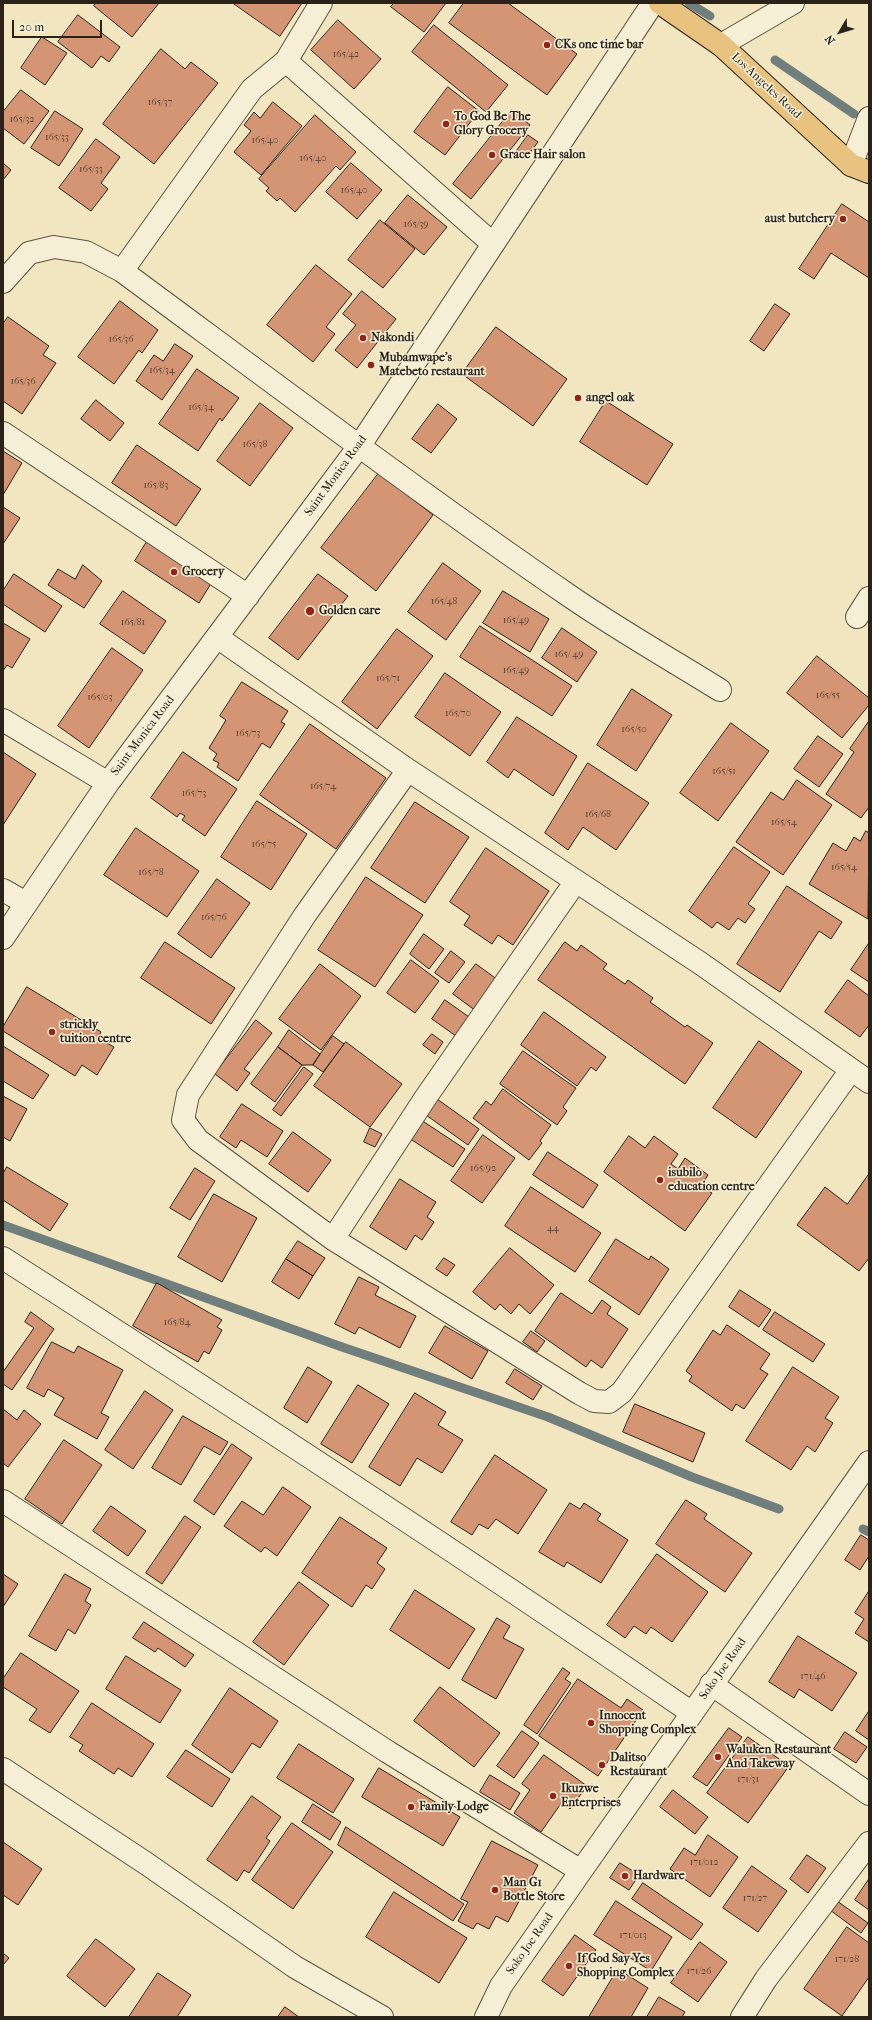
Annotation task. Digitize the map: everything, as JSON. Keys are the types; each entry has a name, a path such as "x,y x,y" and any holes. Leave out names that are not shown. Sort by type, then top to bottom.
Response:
{"main road":[{"name":"Los Angeles Road","path":"660,3 721,45 860,168"}],"street":[{"path":"122,271 252,90 286,61 321,3"},
{"name":"Saint Monica Road","path":"3,938 108,783 360,445 653,3"},
{"path":"721,45 792,3"},
{"path":"286,61 493,244"},
{"path":"860,168 869,118"},
{"path":"3,282 29,253 54,247 86,252 122,271 360,445 429,498 573,598 720,690"},
{"path":"3,433 248,596"},
{"path":"857,617 869,598"},
{"path":"217,637 408,770 700,963 869,1082"},
{"path":"3,720 108,783"},
{"path":"408,770 305,915 188,1095 183,1120 198,1140 333,1239 579,1393 594,1401 610,1402 622,1392 631,1380 850,1070"},
{"path":"333,1239 426,1096 576,881"},
{"path":"3,890 26,903"},
{"path":"3,1258 230,1403 538,1607 692,1713"},
{"name":"Soko Joe Road","path":"486,2017 502,1986 581,1871 711,1684 869,1462"},
{"path":"3,1502 388,1752 581,1871"},
{"path":"711,1684 869,1794"},
{"path":"3,1769 147,1864 295,1967 382,2017"},
{"path":"742,2017 766,1979 869,1844"}],"building":[{"path":"96,3 159,3 132,37 94,6"},
{"path":"233,3 302,3 280,36"},
{"path":"394,3 446,3 424,32 391,7"},
{"path":"464,3 508,3 577,54 547,95 449,23"},
{"path":"78,15 120,47 109,62 101,56 92,68 58,42"},
{"path":"338,20 381,59 354,89 311,50"},
{"path":"434,25 508,85 486,112 412,52"},
{"path":"42,37 67,53 45,85 21,68"},
{"path":"161,49 185,69 191,62 218,83 154,164 103,124"},
{"path":"448,87 479,111 445,155 414,132"},
{"path":"21,90 49,111 24,144 3,128 3,112"},
{"path":"273,102 302,126 261,175 234,152 251,131 244,125 254,112 260,118"},
{"name":"Grace Hair salon","path":"512,110 530,125 471,199 453,184"},
{"path":"55,111 83,129 59,166 31,148"},
{"path":"315,115 356,152 340,170 336,166 295,212 280,198 277,201 266,191 269,188 259,179"},
{"path":"528,135 538,142 525,159 516,152"},
{"path":"96,139 120,157 101,183 108,189 91,211 59,188"},
{"path":"3,163 11,170 3,180"},
{"path":"351,163 382,190 357,219 326,192"},
{"path":"408,195 447,227 424,255 385,223"},
{"path":"842,204 869,222 869,278 831,253 814,279 799,269"},
{"path":"380,220 415,249 383,288 348,260"},
{"path":"316,265 352,294 326,327 335,334 313,362 267,325"},
{"name":"Nakondi","path":"362,291 396,319 357,368 335,350 356,325 343,314"},
{"path":"120,301 158,330 142,353 139,350 114,384 78,357"},
{"path":"775,304 790,314 764,351 750,341"},
{"path":"8,317 49,346 43,355 56,363 22,414 3,401 3,324"},
{"path":"496,327 567,379 533,426 462,374"},
{"path":"175,344 193,356 162,400 136,381 154,355 163,361"},
{"path":"197,369 239,398 222,421 220,418 198,451 159,424"},
{"path":"96,400 124,423 110,441 81,419"},
{"path":"606,401 673,444 647,485 580,442"},
{"path":"260,403 293,428 250,486 217,461"},
{"path":"438,404 457,419 431,453 412,439"},
{"path":"137,445 201,489 176,526 112,483"},
{"path":"3,451 22,463 3,495"},
{"path":"379,473 433,515 376,591 321,548"},
{"path":"3,507 20,518 3,544"},
{"name":"Grocery","path":"148,540 212,582 199,603 135,561"},
{"path":"443,563 481,591 446,640 408,612"},
{"path":"83,565 102,581 84,608 48,585 58,569 75,579"},
{"path":"14,574 62,606 45,632 3,604 3,591"},
{"path":"318,574 348,596 298,660 269,638"},
{"path":"123,591 166,621 144,654 100,624"},
{"path":"503,591 549,619 530,652 483,623"},
{"path":"3,623 30,639 12,668 7,665 3,671"},
{"path":"480,626 572,686 552,716 460,657"},
{"path":"562,628 597,652 577,682 542,658"},
{"path":"397,629 433,656 377,729 342,702"},
{"path":"112,648 143,670 89,748 58,726"},
{"path":"817,656 869,698 869,705 842,738 787,693"},
{"path":"445,673 501,712 470,756 415,717"},
{"path":"242,682 288,711 281,722 285,724 270,748 262,743 238,781 217,767 219,763 213,760 217,754 209,748 226,720 220,716"},
{"path":"632,689 672,715 636,771 597,745"},
{"path":"517,717 577,756 553,796 514,769 508,778 487,762"},
{"path":"869,721 869,807 861,818 826,794 854,752 850,749"},
{"path":"731,723 769,751 718,821 680,793"},
{"path":"310,724 386,778 336,849 260,795"},
{"path":"818,736 843,754 819,787 794,769"},
{"path":"3,752 36,774 3,825"},
{"path":"183,752 237,789 205,836 182,820 185,816 180,813 177,817 151,798"},
{"path":"588,763 649,803 616,850 583,827 568,850 545,833"},
{"path":"797,780 832,805 783,875 736,842 771,792 783,800"},
{"path":"257,801 307,834 271,890 221,857"},
{"path":"415,802 469,837 425,903 371,868"},
{"path":"136,828 199,871 167,917 104,875"},
{"path":"866,831 869,833 868,919 809,884 833,843 846,851 854,837 860,841"},
{"path":"734,847 770,872 748,904 755,909 745,923 738,918 729,930 717,922 712,928 689,911"},
{"path":"486,848 549,891 513,945 498,935 492,944 464,925 470,916 450,902"},
{"path":"366,877 423,915 375,987 318,950"},
{"path":"217,879 250,903 211,958 178,934"},
{"path":"787,886 842,922 831,939 819,931 780,992 737,964"},
{"path":"424,934 444,949 429,969 410,954"},
{"path":"165,942 235,988 211,1024 141,978"},
{"path":"565,942 577,951 581,945 607,964 603,969 625,984 628,980 653,998 650,1002 685,1027 687,1025 713,1043 685,1084 538,980"},
{"path":"869,943 869,982 851,970"},
{"path":"451,951 465,962 449,983 435,973"},
{"path":"411,960 439,981 415,1013 387,993"},
{"path":"320,964 361,996 321,1050 279,1019"},
{"path":"476,964 498,980 476,1011 453,994"},
{"path":"848,980 869,996 869,1025 860,1037 825,1012"},
{"name":"strickly tuition centre","path":"27,987 101,1032 98,1038 114,1047 97,1075 82,1065 75,1076 3,1031 3,1027"},
{"path":"445,1000 469,1017 456,1036 432,1019"},
{"path":"544,1012 606,1057 596,1071 591,1067 577,1086 521,1045"},
{"path":"256,1020 272,1033 244,1069 250,1073 237,1091 215,1074"},
{"path":"289,1030 320,1054 313,1065 302,1065 278,1047"},
{"path":"432,1034 443,1042 435,1054 423,1045"},
{"path":"333,1036 344,1044 323,1072 313,1065"},
{"path":"759,1041 802,1072 756,1138 713,1108"},
{"path":"346,1042 402,1084 370,1127 314,1086"},
{"path":"3,1046 49,1075 33,1099 3,1081"},
{"path":"278,1047 302,1065 275,1102 251,1084"},
{"path":"523,1051 576,1088 563,1107 567,1111 557,1125 500,1084"},
{"path":"304,1067 313,1074 281,1116 273,1110"},
{"path":"503,1089 551,1125 540,1141 542,1143 529,1160 473,1118 486,1101 491,1105"},
{"path":"3,1096 27,1109 10,1141 3,1137"},
{"path":"437,1099 479,1129 468,1145 426,1115"},
{"path":"242,1104 283,1131 267,1157 241,1140 236,1148 220,1137"},
{"path":"421,1120 465,1149 453,1167 409,1138"},
{"path":"370,1128 382,1134 375,1147 364,1142"},
{"path":"293,1132 331,1160 308,1192 269,1164"},
{"path":"483,1135 515,1158 482,1203 451,1181"},
{"name":"isubilo education centre","path":"629,1136 645,1148 654,1136 678,1154 671,1164 678,1169 685,1158 708,1175 701,1186 712,1193 685,1231 604,1172"},
{"path":"548,1152 598,1185 583,1208 533,1175"},
{"path":"7,1167 68,1204 50,1231 3,1200 3,1174"},
{"path":"195,1168 215,1181 190,1220 170,1208"},
{"path":"869,1174 869,1258 859,1271 797,1225 825,1187 847,1204"},
{"path":"400,1179 436,1202 427,1217 434,1222 422,1240 415,1235 406,1250 370,1227"},
{"path":"531,1187 601,1233 575,1272 505,1226"},
{"path":"214,1194 257,1218 222,1282 178,1257"},
{"path":"616,1239 649,1260 651,1256 669,1269 639,1315 589,1281"},
{"path":"298,1241 325,1258 313,1276 286,1259"},
{"path":"510,1248 554,1285 530,1314 519,1304 511,1314 500,1304 495,1310 473,1292"},
{"path":"444,1258 455,1265 447,1276 436,1269"},
{"path":"286,1259 313,1276 299,1299 272,1282"},
{"path":"359,1277 379,1287 375,1295 416,1316 400,1348 359,1327 355,1334 335,1324"},
{"path":"157,1283 222,1320 217,1327 222,1330 209,1354 204,1351 198,1362 133,1326"},
{"path":"740,1290 771,1310 759,1327 729,1307"},
{"path":"561,1293 592,1314 602,1300 611,1307 607,1314 628,1329 602,1368 591,1360 586,1367 535,1331"},
{"path":"31,1312 54,1329 12,1390 3,1384 3,1372 34,1328 25,1322"},
{"path":"775,1312 825,1344 813,1362 763,1330"},
{"path":"727,1325 770,1354 760,1369 768,1374 744,1409 736,1404 732,1411 689,1381 692,1376 686,1371 713,1330 720,1335"},
{"path":"445,1326 488,1351 472,1379 429,1353"},
{"path":"531,1331 545,1341 537,1352 523,1342"},
{"path":"52,1342 74,1353 78,1346 123,1370 101,1413 109,1417 97,1439 54,1415 64,1398 48,1389 44,1397 27,1388"},
{"path":"308,1367 332,1382 307,1423 284,1408"},
{"path":"793,1367 839,1397 825,1418 833,1423 815,1452 807,1446 791,1470 746,1441"},
{"path":"515,1369 542,1386 533,1400 506,1383"},
{"path":"358,1385 389,1404 352,1463 321,1444"},
{"path":"145,1391 173,1410 133,1469 105,1450"},
{"path":"415,1393 446,1412 438,1425 463,1440 442,1473 417,1458 400,1486 369,1467"},
{"path":"635,1404 705,1433 693,1462 623,1432"},
{"path":"3,1409 17,1420 24,1410 41,1424 8,1467 3,1463"},
{"path":"183,1416 228,1442 220,1455 204,1446 181,1485 152,1468"},
{"path":"64,1440 102,1465 62,1524 25,1499"},
{"path":"232,1444 252,1458 214,1515 194,1501"},
{"path":"495,1455 547,1490 518,1534 496,1519 488,1529 479,1524 472,1535 451,1522"},
{"path":"283,1487 311,1507 277,1556 265,1547 261,1552 224,1526 242,1501 263,1515"},
{"path":"686,1500 707,1514 704,1519 752,1553 725,1592 656,1544"},
{"path":"570,1503 580,1509 584,1503 601,1514 597,1520 628,1540 601,1583 567,1562 564,1567 539,1552"},
{"path":"111,1506 146,1531 128,1556 93,1531"},
{"path":"185,1516 201,1527 162,1584 146,1573"},
{"path":"340,1517 387,1548 377,1563 385,1569 372,1589 366,1585 352,1607 302,1573"},
{"path":"861,1535 869,1540 869,1556 860,1570 845,1560"},
{"path":"657,1554 708,1592 672,1642 651,1627 646,1634 634,1626 625,1638 607,1625"},
{"path":"3,1574 18,1584 3,1607"},
{"path":"65,1574 91,1589 85,1601 91,1605 75,1634 68,1629 56,1651 29,1636"},
{"path":"299,1582 329,1605 284,1665 253,1642"},
{"path":"415,1590 475,1629 449,1669 390,1630"},
{"path":"869,1591 869,1642 855,1633 864,1619 855,1613"},
{"path":"497,1618 510,1626 503,1638 524,1649 496,1699 462,1680"},
{"path":"144,1622 194,1655 185,1667 158,1648 155,1652 133,1638"},
{"path":"798,1636 857,1673 832,1711 799,1689 794,1698 769,1682"},
{"path":"21,1653 79,1691 50,1733 29,1720 37,1709 3,1687 3,1679"},
{"path":"126,1656 181,1690 160,1723 106,1689"},
{"path":"563,1668 570,1673 565,1679 571,1683 537,1734 524,1725"},
{"name":"Innocent Shopping Complex","path":"578,1679 621,1708 627,1699 643,1710 598,1776 539,1736"},
{"path":"440,1687 500,1733 474,1767 414,1721"},
{"path":"230,1688 278,1721 260,1748 252,1743 232,1773 192,1745"},
{"path":"92,1703 154,1744 132,1777 118,1768 114,1774 79,1751 83,1745 70,1737"},
{"path":"869,1711 869,1740 856,1731"},
{"name":"Waluken Restaurant And Takeway","path":"729,1728 742,1737 707,1786 693,1777"},
{"path":"522,1731 539,1743 514,1778 497,1766"},
{"path":"845,1732 867,1747 856,1763 834,1749"},
{"path":"748,1737 789,1766 748,1823 707,1793"},
{"path":"299,1744 354,1779 333,1813 277,1778"},
{"path":"186,1750 230,1779 212,1807 167,1777"},
{"name":"Ikuzwe Enterprises","path":"544,1755 587,1786 570,1809 562,1802 541,1832 514,1813 530,1790 522,1784"},
{"name":"Family Lodge","path":"379,1768 460,1817 443,1846 362,1797"},
{"path":"490,1775 520,1793 510,1810 480,1792"},
{"path":"673,1790 708,1817 695,1834 660,1807"},
{"path":"252,1796 281,1817 266,1838 270,1841 249,1873 244,1870 237,1881 207,1860"},
{"path":"313,1804 341,1822 330,1840 302,1822"},
{"path":"292,1823 333,1852 293,1909 252,1880"},
{"path":"346,1827 464,1904 453,1921 338,1845"},
{"path":"708,1835 738,1857 710,1897 670,1869 684,1848 695,1855"},
{"name":"Man G1 Bottle Store","path":"492,1841 538,1865 508,1922 496,1916 489,1929 477,1923 473,1929 458,1921 468,1902 461,1899"},
{"path":"3,1842 42,1869 18,1905 3,1895"},
{"path":"807,1855 826,1868 808,1893 790,1879"},
{"name":"Hardware","path":"620,1863 639,1875 629,1890 610,1878"},
{"path":"752,1866 787,1891 758,1932 723,1908"},
{"path":"869,1879 869,1910 855,1900"},
{"path":"643,1883 703,1924 691,1940 632,1899"},
{"path":"394,1892 467,1938 439,1983 366,1937"},
{"path":"616,1901 672,1937 651,1971 594,1935"},
{"path":"837,1901 868,1923 861,1933 830,1910"},
{"path":"847,1927 869,1943 869,1977 842,2016 804,1989"},
{"name":"If God Say Yes Shopping Complex","path":"575,1935 596,1950 563,1996 542,1981"},
{"path":"96,1939 135,1969 105,2007 67,1976"},
{"path":"700,1942 727,1962 698,2002 671,1983"},
{"path":"3,1953 9,1958 3,1965"},
{"path":"618,1969 648,1988 631,2017 589,2017"},
{"path":"158,1973 191,1995 177,2017 129,2017"},
{"path":"659,1997 685,2012 682,2017 647,2017"},
{"path":"285,2007 299,2017 278,2017"}],"waterway":[{"path":"689,3 710,16"},
{"path":"775,60 854,114"},
{"path":"3,1225 342,1347 548,1417 692,1477 779,1509"},
{"path":"863,1529 869,1532"}],"place":[{"name":"CKs one time bar","path":"547,45"},
{"name":"To God Be The Glory Grocery","path":"446,124"},
{"name":"Grace Hair salon","path":"492,155"},
{"name":"aust butchery","path":"843,219"},
{"name":"Nakondi","path":"363,338"},
{"name":"Mubamwape's Matebeto restaurant","path":"371,365"},
{"name":"angel oak","path":"578,398"},
{"name":"Grocery","path":"174,572"},
{"name":"Golden care","path":"310,611"},
{"name":"strickly tuition centre","path":"52,1032"},
{"name":"isubilo education centre","path":"660,1180"},
{"name":"Innocent Shopping Complex","path":"591,1723"},
{"name":"Waluken Restaurant And Takeway","path":"718,1757"},
{"name":"Dalitso Restaurant","path":"602,1765"},
{"name":"Ikuzwe Enterprises","path":"553,1796"},
{"name":"Family Lodge","path":"411,1807"},
{"name":"Hardware","path":"625,1876"},
{"name":"Man G1 Bottle Store","path":"495,1890"},
{"name":"If God Say Yes Shopping Complex","path":"569,1966"}]}
